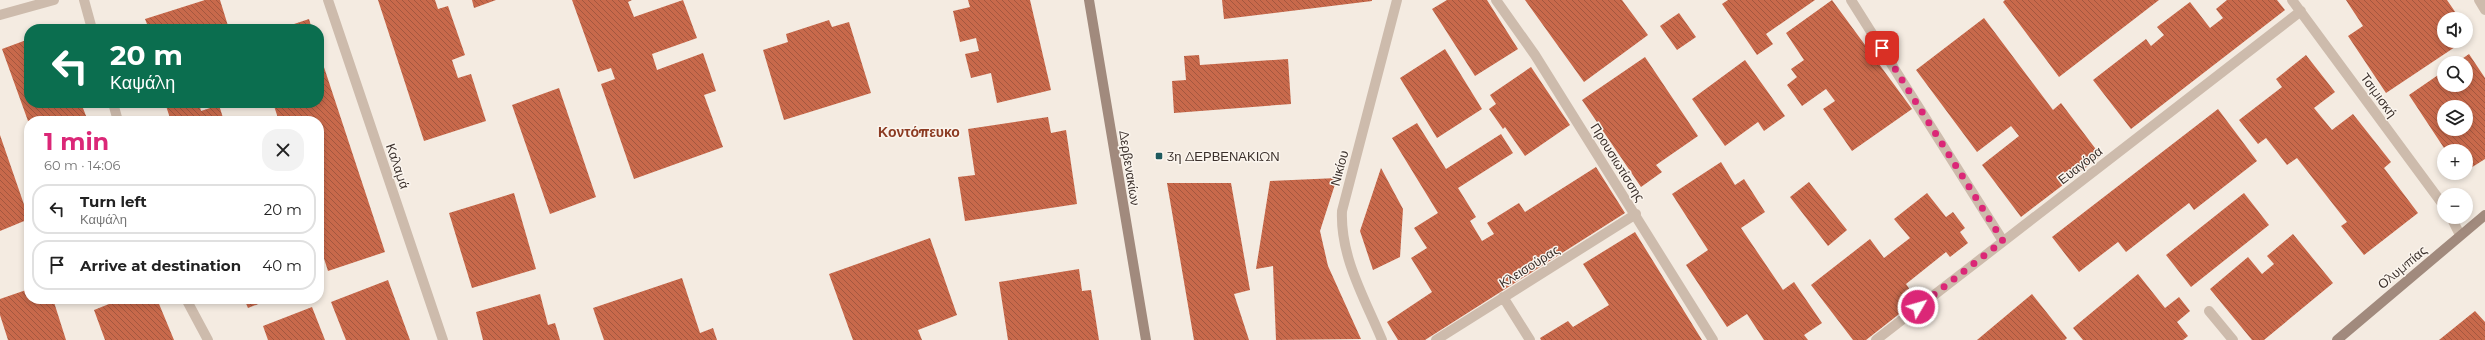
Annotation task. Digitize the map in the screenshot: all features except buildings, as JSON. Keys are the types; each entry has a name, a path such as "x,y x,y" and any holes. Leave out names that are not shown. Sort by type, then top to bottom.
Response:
{"street":[{"path":"0,14 54,0"},
{"path":"84,0 91,24"},
{"name":"Καλαμά","path":"328,0 443,340"},
{"name":"Δερβενακίων","path":"1089,0 1146,340"},
{"name":"Νικίου","path":"1382,340 1344,250 1341,232 1342,211 1397,0"},
{"name":"Προυσιωτίσσης","path":"1496,0 1535,55 1636,214 1713,340"},
{"path":"1851,0 2003,241"},
{"name":"Τσιμισκή","path":"2292,0 2437,196"},
{"path":"2479,0 2485,10"},
{"name":"Ευαγόρα","path":"1876,340 2301,11"},
{"name":"Κλεισούρας","path":"1436,340 1636,214"},
{"name":"Ολυμπίας","path":"2337,340 2485,215"},
{"path":"2454,224 2460,235"},
{"path":"1504,297 1530,340"},
{"path":"189,304 208,340"},
{"path":"2209,311 2233,340"}],"place":[{"name":"3η ΔΕΡΒΕΝΑΚΙΩΝ","path":"1159,156"}],"district":[{"name":"Κοντόπευκο","path":"919,132"}],"route":[{"path":"1882,48 2003,241 1918,307"}]}
